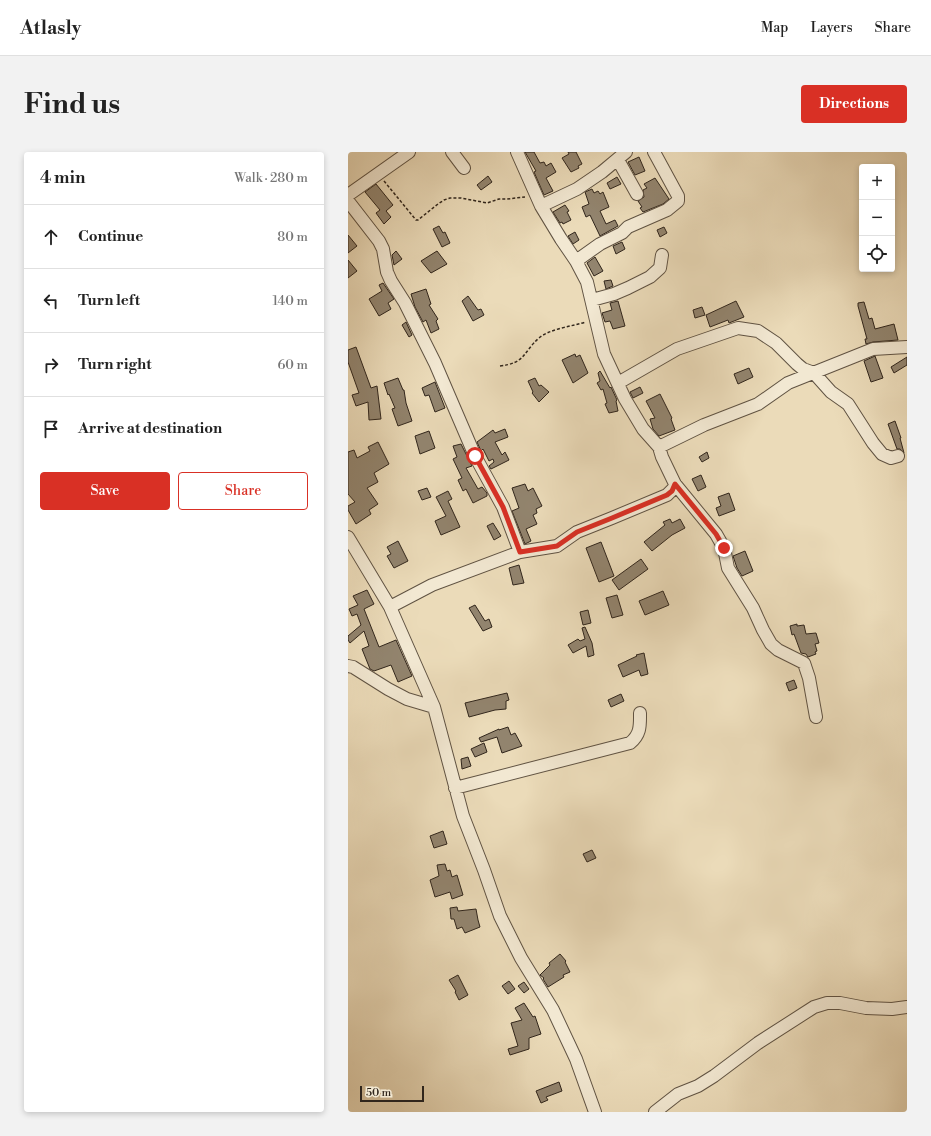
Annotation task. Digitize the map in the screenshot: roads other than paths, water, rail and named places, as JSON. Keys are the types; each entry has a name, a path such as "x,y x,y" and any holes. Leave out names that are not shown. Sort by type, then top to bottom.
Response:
{"street":[{"path":"348,195 409,152"},
{"path":"452,152 464,168"},
{"path":"517,152 540,203 576,261 587,282 604,354 618,383 643,429 659,447 662,457 675,484 716,534 724,548 724,556 728,568 753,608 771,644 778,650 804,663 809,678 816,717"},
{"path":"576,261 600,244 622,233 628,227 667,210 678,201 678,196 654,152"},
{"path":"540,203 577,189 622,156 637,194"},
{"path":"348,201 379,241 383,249 387,272 391,281 405,303 435,363 475,456 503,507 520,552"},
{"path":"592,300 614,294 650,277 660,268 662,254"},
{"path":"618,383 678,348 738,328 758,331 776,343 803,369 814,373 831,392 848,404 873,443 882,454 891,458 898,456"},
{"path":"659,447 704,425 758,404 788,383 873,350 907,347"},
{"path":"390,607 432,585 520,552 557,546 577,532 667,495 672,491 675,484"},
{"path":"348,537 390,607 434,707 463,816 500,916 521,958 553,1010 576,1059 595,1112"},
{"path":"348,666 353,667 407,699 434,707"},
{"path":"455,788 630,743 637,737 640,730 640,713"},
{"path":"655,1112 678,1094 698,1086 714,1076 758,1043 814,1007 827,1003 840,1003 866,1008 892,1009 907,1007"}]}
